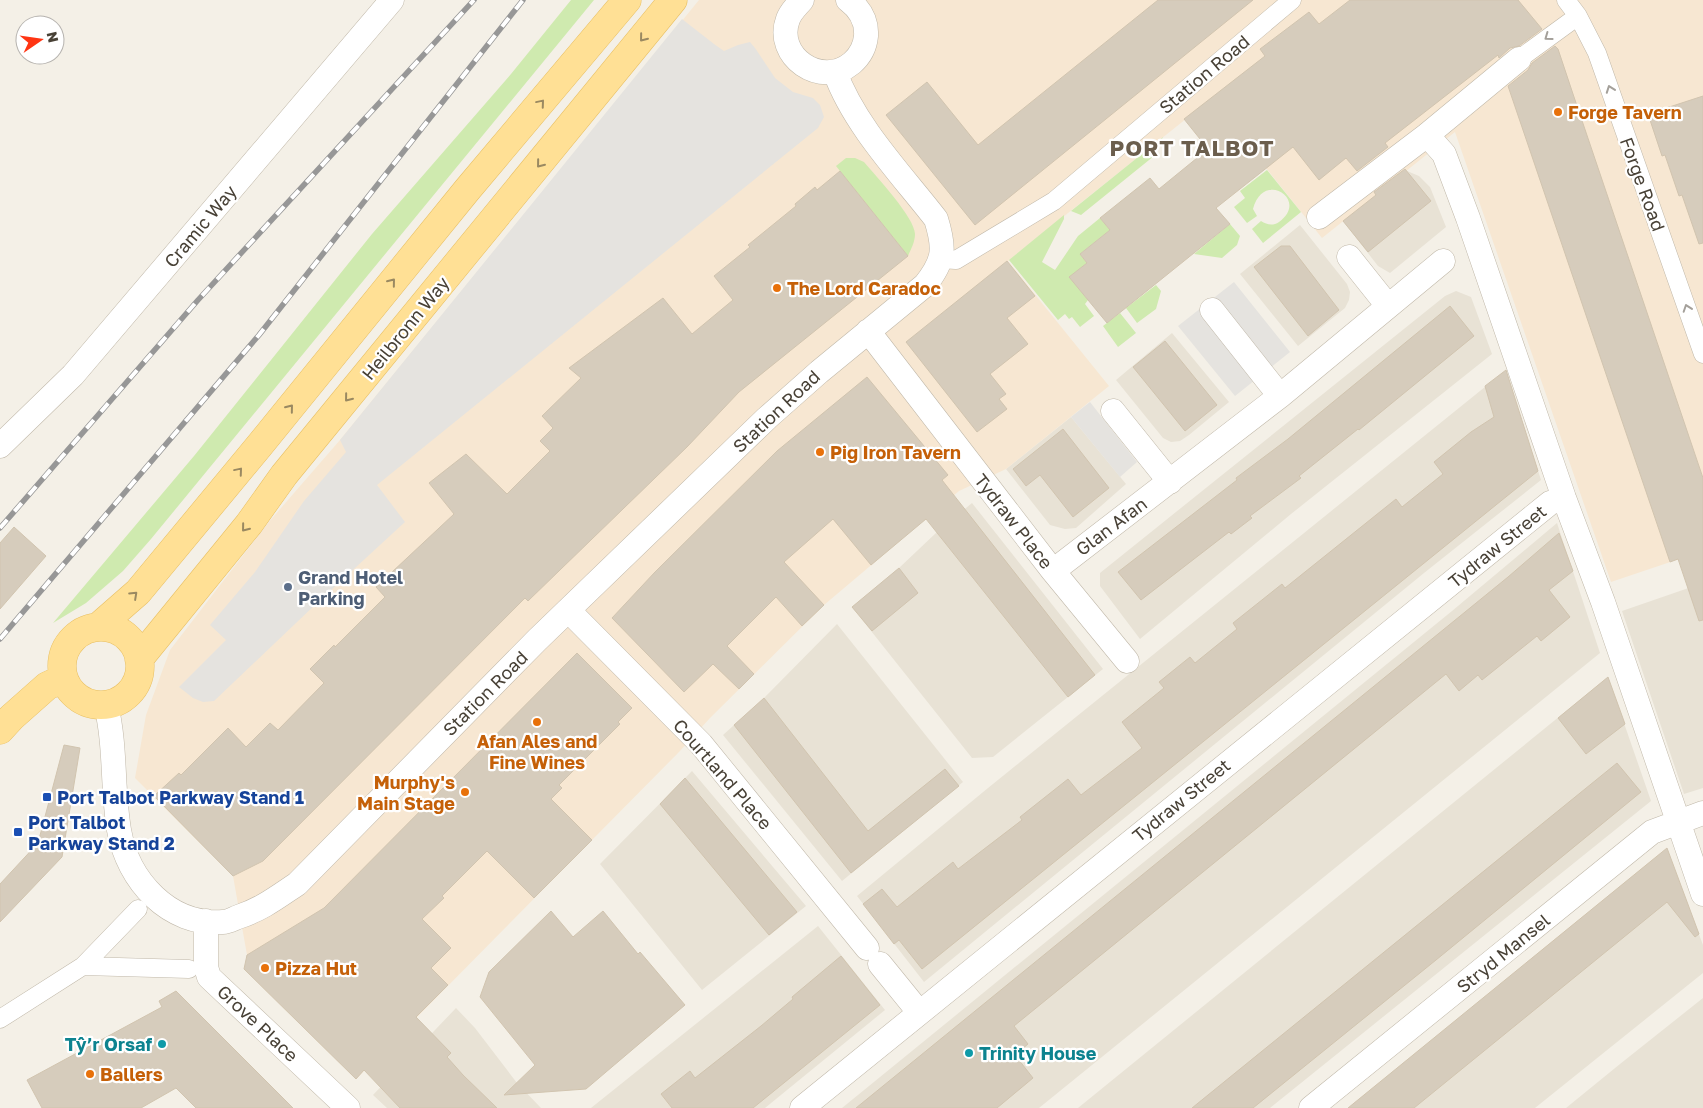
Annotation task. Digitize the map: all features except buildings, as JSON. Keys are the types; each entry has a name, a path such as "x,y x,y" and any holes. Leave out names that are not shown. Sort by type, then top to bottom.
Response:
{"main road":[{"path":"98,627 138,592 266,438 467,190 627,0"},
{"name":"Heilbronn Way","path":"139,659 291,468 673,0"},
{"path":"98,627 120,632 132,644 139,659 140,672 136,684 128,694 118,701 106,705 94,705 83,701 74,694 64,678 62,662 65,651 78,634 98,627"},
{"path":"0,730 47,686 64,678"}],"street":[{"name":"Cramic Way","path":"0,446 72,376 392,0"},
{"path":"802,0 793,10 788,20 786,36 790,50 796,60 808,68 821,72 835,72 848,66 857,58 863,48 865,40 864,18 856,6 848,0"},
{"name":"Station Road","path":"106,705 110,722 119,831 129,862 144,886 160,903 183,917 225,922 258,910 297,884 568,610 767,418 868,331 925,285 941,260 956,260 1054,201 1292,0"},
{"name":"Forge Road","path":"1566,0 1578,16 1597,53 1703,354"},
{"path":"1319,217 1427,135 1519,59 1578,16"},
{"path":"835,72 842,91 860,122 936,219 942,237 941,260"},
{"path":"1427,135 1444,154 1564,498 1603,602 1703,894"},
{"path":"1349,257 1388,306"},
{"name":"Glan Afan","path":"1053,571 1280,396 1443,261"},
{"path":"1212,310 1280,396"},
{"name":"Tydraw Place","path":"868,331 1053,571 1127,662"},
{"path":"1113,411 1170,482"},
{"name":"Tydraw Street","path":"802,1108 1550,503 1564,498"},
{"name":"Courtland Place","path":"568,610 701,744 919,1012"},
{"name":"Stryd Mansel","path":"1311,1108 1652,832 1703,813"},
{"path":"0,1019 83,966 138,909"},
{"name":"Grove Place","path":"206,921 206,967 209,977 348,1108"},
{"path":"83,966 189,969"}],"shaded area":[{"path":"699,0 1703,0 1703,551 1611,582 1455,132 1322,238 1211,99 1008,261 1109,386 1006,469 959,491 824,605 710,718 679,752 356,1079 244,969 247,955 233,876 135,778 146,715 170,650 268,523 340,440"},
{"path":"682,19 724,51 750,42 775,78 793,92 813,98 820,105 824,117 818,128 377,485 405,522 214,701 203,702 193,698 179,687 226,640 210,625 255,572 304,501 346,452 340,440"},
{"path":"1407,171 1419,176 1430,187 1446,227 1390,273 1378,266 1343,221"},
{"path":"1300,225 1347,284 1350,292 1345,308 1298,346 1240,274"},
{"path":"1234,282 1290,352 1235,396 1178,326"},
{"path":"1456,291 1471,297 1492,354 1291,514 1140,639 1100,586 1100,573 1445,296"},
{"path":"1172,333 1229,402 1189,435 1180,441 1171,442 1163,438 1116,380"},
{"path":"1506,370 1541,480 1424,573 924,982 857,896"},
{"path":"1090,402 1137,462 1120,477 1071,417"},
{"path":"1071,417 1126,484 1076,528 1065,529 1050,525 1006,469"},
{"path":"972,503 1103,669 993,757 972,758 852,607"},
{"path":"1557,523 1600,653 1039,1108 842,1108 1452,611"},
{"path":"1703,583 1703,788 1684,794 1622,611"},
{"path":"837,624 963,782 842,881 723,735 764,698"},
{"path":"1608,677 1651,801 1270,1108 1078,1108"},
{"path":"692,771 806,906 702,990 600,864"},
{"path":"1661,853 1669,855 1703,945 1703,973 1535,1108 1348,1108"},
{"path":"818,926 885,1010 765,1108 591,1108"},
{"path":"1703,998 1703,1108 1566,1108 1620,1064"},
{"path":"456,1008 475,1028 517,1083 541,1108 387,1108 373,1095"}],"green space":[{"path":"571,0 594,0 151,539 123,571 86,603 53,623 194,456 372,234 511,74"},
{"path":"1163,137 1154,156 1081,215 1071,211"},
{"path":"846,158 855,158 864,162 909,218 915,234 914,243 908,256 836,166"},
{"path":"1267,170 1301,212 1263,243 1252,229 1261,221 1270,224 1279,222 1287,213 1289,205 1287,198 1281,192 1274,190 1266,191 1258,197 1253,209 1257,216 1247,223 1234,207 1245,198 1240,191"},
{"path":"1064,215 1064,219 1042,262 1055,270 1078,236 1100,218 1110,230 1080,254 1087,263 1070,277 1088,300 1085,304 1094,316 1080,327 1072,317 1069,319 1065,314 1058,320 1009,260"},
{"path":"1230,224 1240,236 1237,245 1222,258 1194,254"},
{"path":"1156,285 1161,291 1156,309 1137,323 1126,308"},
{"path":"1120,313 1136,333 1118,347 1103,326"}],"railway":[{"path":"0,528 198,300 474,0"},
{"path":"0,639 259,335 523,0"}],"place":[{"name":"Forge Tavern","path":"1558,112"},
{"name":"The Lord Caradoc","path":"777,288"},
{"name":"Pig Iron Tavern","path":"820,452"},
{"name":"Grand Hotel Parking","path":"288,587"},
{"name":"Afan Ales and Fine Wines","path":"537,722"},
{"name":"Murphy's Main Stage","path":"465,792"},
{"name":"Port Talbot Parkway Stand 1","path":"47,797"},
{"name":"Port Talbot Parkway Stand 2","path":"18,832"},
{"name":"Pizza Hut","path":"265,968"},
{"name":"Tŷ’r Orsaf","path":"162,1044"},
{"name":"Trinity House","path":"969,1053"},
{"name":"Ballers","path":"90,1074"}],"district":[{"name":"PORT TALBOT","path":"1192,147"}]}
